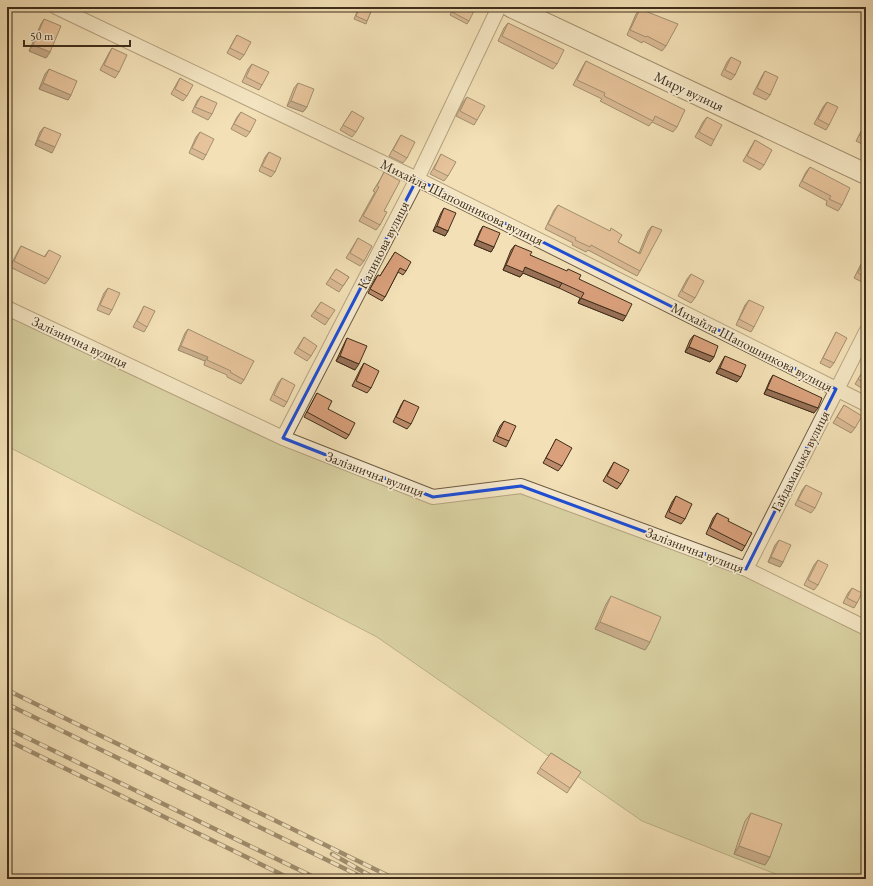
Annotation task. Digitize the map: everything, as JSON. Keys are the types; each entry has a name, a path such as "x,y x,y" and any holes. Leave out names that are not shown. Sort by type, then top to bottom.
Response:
{"main road":[{"name":"Миру вулиця","path":"511,7 866,174"}],"street":[{"name":"Михайла Шапошникова вулиця","path":"56,7 417,179 866,404"},
{"name":"Калинова вулиця","path":"283,438 417,179 499,7"},
{"name":"Залізнична вулиця","path":"7,308 283,438 433,497 521,486 746,569 866,628"},
{"name":"Гайдамацька вулиця","path":"746,569 866,332"}],"highlighted area":[{"path":"417,179 836,389 746,569 521,486 433,497 283,438"}],"green space":[{"path":"7,305 283,438 433,497 521,486 746,569 866,628 866,879 788,879 642,821 377,637 7,446"}],"building":[{"path":"360,7 373,7 367,21 356,16"},
{"path":"454,7 466,7 474,11 469,21 452,12"},
{"path":"640,9 678,24 666,46 647,36 646,37 630,30"},
{"path":"44,19 61,26 50,52 33,45"},
{"path":"508,23 564,50 557,64 502,36"},
{"path":"237,35 251,42 244,55 230,48"},
{"path":"112,48 127,55 119,72 104,65"},
{"path":"731,57 741,62 735,75 725,70"},
{"path":"586,61 685,110 677,127 655,116 653,121 604,96 605,93 577,80"},
{"path":"252,64 269,72 262,85 246,77"},
{"path":"49,69 77,81 71,95 43,83"},
{"path":"765,71 778,77 770,95 757,88"},
{"path":"180,78 193,85 187,96 175,89"},
{"path":"298,83 314,89 307,107 291,101"},
{"path":"201,96 217,103 212,114 195,107"},
{"path":"467,97 485,106 477,120 460,111"},
{"path":"827,102 838,107 829,125 818,119"},
{"path":"352,111 364,118 356,132 343,125"},
{"path":"241,112 256,120 250,132 234,124"},
{"path":"707,117 722,125 714,140 699,132"},
{"path":"866,123 866,139 859,135"},
{"path":"44,127 61,134 55,147 38,140"},
{"path":"200,132 214,139 206,155 192,148"},
{"path":"401,135 415,142 407,158 393,150"},
{"path":"755,140 772,150 764,165 747,156"},
{"path":"269,152 281,158 275,172 262,166"},
{"path":"441,154 456,162 448,176 434,169"},
{"path":"810,167 850,188 842,205 829,199 831,196 802,181"},
{"path":"384,172 400,181 384,211 387,212 380,225 363,216 379,187 377,186"},
{"path":"558,205 610,231 611,228 622,235 618,242 640,254 652,226 662,230 640,271 591,245 590,247 575,240 576,238 548,224"},
{"path":"444,208 456,213 448,231 437,226"},
{"path":"483,226 500,233 494,247 477,240"},
{"path":"358,238 372,246 364,261 350,253"},
{"path":"515,245 532,252 530,255 567,271 568,269 581,275 579,279 632,304 626,316 581,298 584,293 525,267 523,272 506,265"},
{"path":"21,246 45,257 49,250 61,256 49,279 14,261"},
{"path":"395,252 411,262 406,271 400,268 385,297 370,289 378,275 380,276"},
{"path":"865,258 866,259 866,277 858,273"},
{"path":"336,269 349,277 343,286 330,278"},
{"path":"691,274 704,281 695,298 682,291"},
{"path":"108,288 120,293 112,310 100,305"},
{"path":"749,300 764,307 754,327 739,319"},
{"path":"321,302 335,310 329,319 315,311"},
{"path":"144,306 155,311 147,327 137,321"},
{"path":"188,329 254,361 244,380 230,372 231,371 207,360 208,357 181,346"},
{"path":"836,332 847,338 834,363 823,358"},
{"path":"694,335 718,346 714,357 689,347"},
{"path":"304,337 317,346 311,356 298,348"},
{"path":"347,338 367,346 359,364 340,356"},
{"path":"725,356 746,365 741,377 720,368"},
{"path":"364,363 379,371 371,388 356,381"},
{"path":"866,367 866,384 858,379"},
{"path":"773,375 822,398 818,408 767,389"},
{"path":"282,378 295,385 287,402 274,395"},
{"path":"317,393 332,401 328,409 355,423 349,435 307,412"},
{"path":"404,400 419,407 411,424 396,417"},
{"path":"844,405 862,416 855,428 837,417"},
{"path":"504,421 516,426 509,441 497,436"},
{"path":"556,439 572,448 562,466 546,458"},
{"path":"614,462 629,470 621,484 607,476"},
{"path":"806,485 822,493 815,508 798,500"},
{"path":"676,496 692,504 685,519 669,512"},
{"path":"717,513 729,519 728,521 752,533 745,546 710,528"},
{"path":"779,540 791,545 783,562 771,557"},
{"path":"818,560 828,565 818,585 808,580"},
{"path":"852,588 862,593 857,603 847,598"},
{"path":"611,596 661,617 650,642 600,622"},
{"path":"551,753 581,772 570,788 540,768"},
{"path":"751,813 782,824 770,857 739,846"}],"railway":[{"path":"7,690 395,879"},
{"path":"7,704 366,879"},
{"path":"7,728 318,879"},
{"path":"7,740 291,879"},
{"path":"332,854 376,879"}]}
